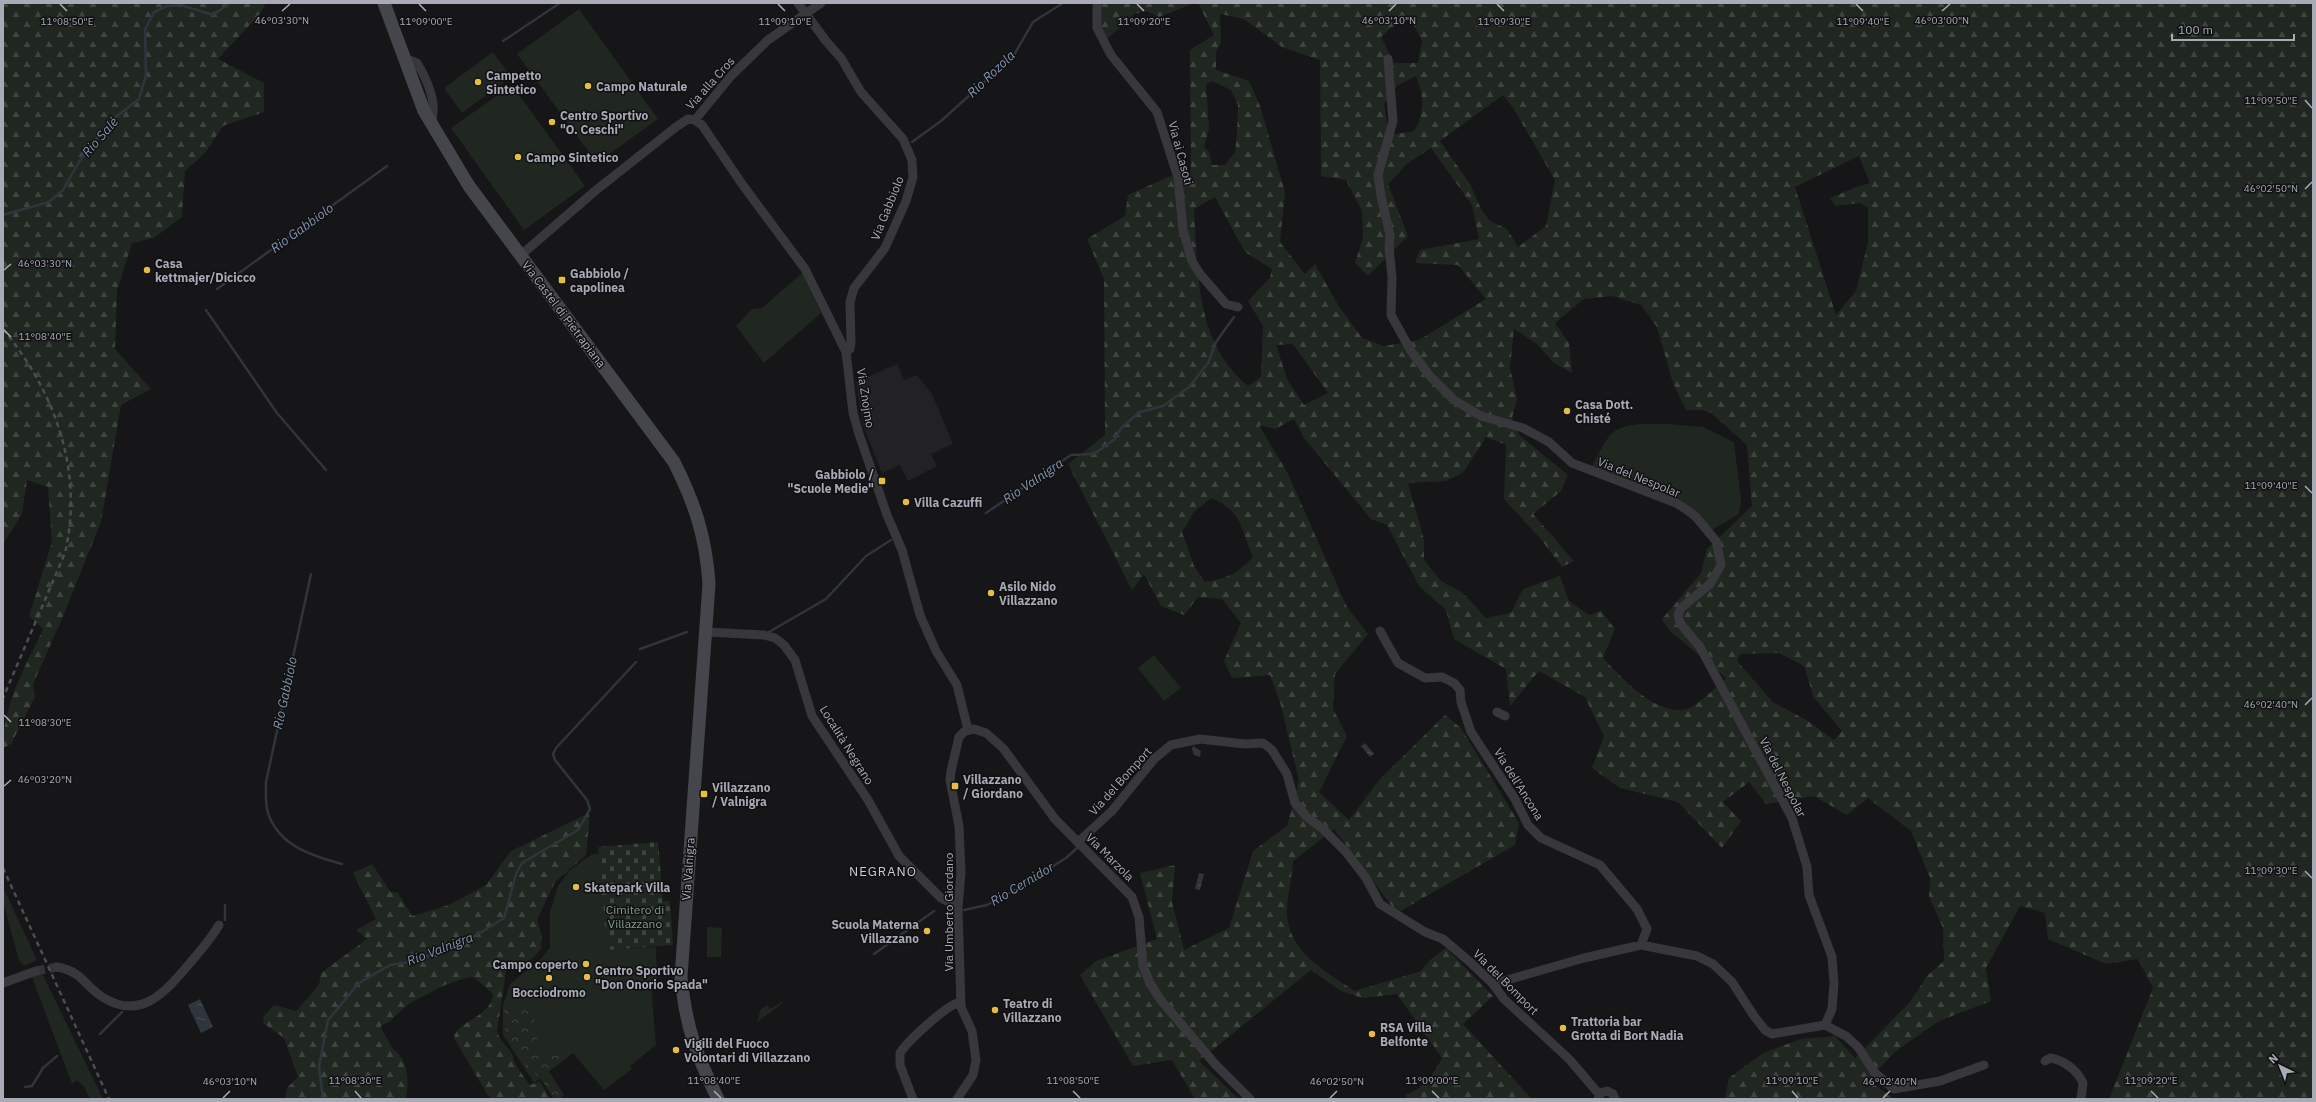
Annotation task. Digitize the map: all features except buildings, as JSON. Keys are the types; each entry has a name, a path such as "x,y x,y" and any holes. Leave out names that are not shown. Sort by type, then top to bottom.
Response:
{"main road":[{"name":"Via Castel di Pietrapiana","path":"384,3 404,58 431,124 469,186 654,433 674,462 699,518 707,554 709,584 706,632"},
{"name":"Via Valnigra","path":"706,632 681,977 689,1033 699,1060 718,1099"}],"street":[{"name":"Via Gabbiolo","path":"798,3 841,58 861,92 903,139 912,160 913,177 906,200 888,242 854,288 850,302 851,343 850,349 846,352"},
{"path":"806,15 821,3"},
{"name":"Via ai Casoti","path":"1097,3 1097,28 1111,55 1157,112 1178,178 1183,230 1192,261 1200,274 1226,304 1238,307"},
{"name":"Via alla Cros","path":"520,256 684,120 695,120 731,76 768,40 806,15"},
{"name":"Via del Nespolar","path":"1388,59 1393,121 1378,175 1390,235 1389,247 1392,277 1391,315 1411,351 1430,375 1454,400 1482,416 1523,428 1549,442 1572,463 1676,504 1696,517 1716,541 1721,565 1710,584 1681,608 1678,615 1680,623 1700,647 1792,818 1807,867 1809,895 1832,956 1834,983 1832,1008 1825,1025"},
{"name":"Via Znojmo","path":"695,120 805,269 846,352 853,413 859,434 887,515 902,550 920,615 936,651 957,685 971,730"},
{"name":"Via dell'Ancona","path":"1380,631 1398,663 1425,678 1442,677 1454,683 1460,690 1461,702 1471,732 1515,799 1528,825 1541,838 1600,865 1637,909 1647,929 1641,946"},
{"name":"Località Negrano","path":"706,632 764,635 775,638 784,645 795,660 812,716 868,800 899,856 941,898 958,906"},
{"name":"Via Marzola","path":"971,730 986,733 1003,748 1030,784 1044,807 1132,897 1139,917 1143,966 1150,983 1160,999 1215,1064 1250,1099"},
{"name":"Via Umberto Giordano","path":"958,1099 973,1076 976,1060 972,1031 963,1014 961,1002 958,906 961,872 959,826 950,780 957,741 962,734 971,730"},
{"name":"Via del Bomport","path":"1078,842 1112,811 1154,759 1171,746 1200,739 1245,744 1263,744 1272,750 1287,774 1295,803 1307,818 1323,829 1346,852 1366,878 1380,904 1425,932 1443,940 1494,984 1504,999 1569,1059 1599,1097"},
{"path":"57,967 71,970 102,997 117,1005 131,1007 143,1005 159,996 174,982 213,935 219,925"},
{"path":"1494,984 1584,958 1641,946 1697,956 1713,964 1732,982 1758,1021 1765,1030 1772,1034 1825,1025 1846,1036 1858,1047 1875,1073 1894,1089 1940,1081 1984,1065"},
{"path":"3,983 36,971"},
{"path":"913,1099 900,1065 900,1054 911,1040 948,1007 961,1002"},
{"path":"2045,1061 2050,1058 2059,1059 2073,1069 2083,1083 2081,1099"},
{"path":"1599,1097 1607,1091 1613,1094 1615,1099"}],"shaded area":[{"path":"897,364 904,380 917,375 932,394 953,444 931,454 937,466 908,481 900,465 882,473 863,425 856,382"}],"green space":[{"path":"3,3 266,3 259,15 218,59 264,83 264,112 223,126 205,153 185,171 182,217 154,238 132,243 117,291 115,349 151,389 121,405 101,522 61,621 33,684 35,697 11,744 3,748 4,732 11,701 22,672 43,629 29,616 52,542 48,487 27,480 22,514 3,544"},
{"path":"1099,3 1194,3 1159,17 1146,11 1134,14 1105,41 1096,27"},
{"path":"1198,3 2313,3 2313,1099 2109,1099 2153,988 2138,959 2106,964 2048,939 2045,913 2020,906 1986,968 1991,1001 1939,1021 1896,1051 1868,1080 1894,1099 1725,1099 1729,1078 1763,1053 1801,1039 1835,1036 1855,1058 1909,1003 1928,975 1944,961 1943,928 1929,896 1930,878 1911,831 1868,798 1847,815 1814,796 1766,804 1749,782 1723,802 1741,821 1722,848 1678,802 1620,788 1592,768 1604,736 1585,697 1539,671 1510,706 1506,669 1454,639 1446,610 1419,586 1387,525 1371,519 1304,438 1294,419 1275,429 1259,425 1288,474 1347,607 1368,634 1335,674 1333,709 1347,736 1319,792 1349,820 1379,780 1445,715 1461,728 1519,823 1515,845 1397,913 1334,829 1293,861 1287,907 1289,927 1301,950 1310,960 1355,991 1421,971 1431,959 1446,948 1493,996 1463,1024 1530,1097 1528,1099 1408,1099 1405,1095 1423,1085 1442,1058 1397,994 1363,998 1341,991 1311,970 1199,1061 1239,1099 1195,1099 1172,1060 1133,1066 1080,975 1096,961 1157,939 1140,873 1175,865 1172,902 1184,950 1229,928 1253,851 1287,826 1299,780 1280,702 1270,675 1232,678 1224,661 1241,623 1222,599 1198,597 1184,615 1161,606 1144,574 1132,590 1068,464 1105,435 1104,279 1087,239 1125,216 1128,195 1168,177 1191,174 1190,50 1214,35","holes":["1220,14 1244,19 1282,47 1320,60 1321,176 1346,180 1362,211 1363,238 1355,263 1368,276 1408,236 1388,184 1408,163 1431,148 1472,205 1479,239 1420,250 1415,263 1458,265 1486,299 1419,340 1384,346 1362,338 1338,305 1315,264 1305,274 1280,242 1285,192 1260,106 1249,81 1216,70 1216,52 1221,43","1411,19 1422,41 1418,63 1394,63 1381,37 1392,27","1416,76 1422,97 1422,111 1418,125 1414,131 1389,135 1384,104 1398,85","1213,81 1231,90 1238,105 1235,152 1225,165 1212,165 1209,151 1204,148 1209,128 1206,84","1503,95 1513,108 1555,180 1546,226 1518,247 1507,229 1490,221 1481,209 1470,184 1440,141","1859,156 1870,183 1830,198 1835,206 1860,203 1868,208 1868,242 1856,291 1836,315 1795,187","1215,197 1245,252 1272,269 1270,278 1248,301 1263,326 1261,377 1248,386 1231,369 1218,349 1209,328 1203,305 1197,257 1194,209","1612,296 1641,305 1657,327 1673,383 1686,410 1702,410 1711,413 1747,445 1752,506 1707,549 1701,573 1662,619 1669,630 1726,678 1704,699 1690,708 1678,710 1666,708 1654,703 1620,676 1603,658 1615,629 1601,611 1589,615 1569,601 1560,576 1523,589 1511,613 1486,618 1463,593 1441,581 1424,560 1424,540 1408,483 1446,481 1463,473 1486,437 1506,445 1504,499 1540,538 1562,567 1574,561 1533,514 1561,491 1568,475 1519,435 1512,418 1517,399 1510,368 1514,329 1537,344 1553,362 1572,373 1569,343 1555,323 1584,299","1293,344 1328,393 1304,405 1288,381 1276,345","1211,498 1229,508 1235,515 1243,530 1253,557 1242,568 1232,574 1220,579 1205,582 1194,566 1182,532 1194,512","1779,653 1804,666 1814,698 1842,731 1834,740 1808,721 1773,702 1737,661 1740,654"]},
{"name":"Campo Naturale","path":"579,9 658,119 597,163 517,54"},
{"name":"Campetto Sintetico","path":"493,52 511,77 462,113 444,88"},
{"name":"Campo Sintetico","path":"512,85 585,186 524,230 451,128"},
{"path":"802,273 821,313 764,363 736,326 752,309 762,308"},
{"path":"1638,424 1669,424 1703,427 1734,442 1741,500 1739,514 1712,530 1696,513 1592,466 1606,441 1611,434 1617,430 1623,427"},
{"path":"1154,655 1181,688 1164,701 1138,668"},
{"path":"589,813 586,855 555,882 537,920 542,937 541,949 532,959 509,968 506,972 497,1031 501,1040 512,1053 514,1061 529,1084 530,1085 540,1081 550,1099 492,1099 487,1094 454,1038 456,1032 461,1027 487,1008 491,1002 493,994 475,978 469,977 445,985 410,1003 388,1023 381,1025 382,1031 392,1048 398,1053 405,1064 407,1078 406,1099 285,1099 287,1088 298,1077 284,1038 263,1023 264,1016 274,1005 296,1011 319,985 321,973 367,939 356,930 376,919 353,873 372,864 390,891 398,893 412,916 449,905 486,885 511,851"},
{"name":"Cimitero di Villazzano","path":"658,842 663,901 670,901 673,945 607,950 598,847"},
{"name":"Centro Sportivo \"Don Onorio Spada\"","path":"592,854 599,854 607,950 656,947 657,983 651,984 656,1045 630,1066 632,1069 604,1090 573,1053 534,1083 503,1035 503,1005 510,984 542,958 550,947 550,912 558,886 570,870"},
{"path":"3,887 37,960 24,966 19,960 3,902"},
{"path":"707,927 722,928 721,957 707,957"},
{"path":"42,973 103,1099 90,1099 84,1087 77,1080 72,1084 32,977"},
{"path":"782,1002 783,1003 757,1022 761,1009 768,1005 770,1009"},
{"path":"533,1008 539,1055 559,1054 562,1059 548,1070 564,1095 559,1099 554,1099 540,1078 527,1067 506,1034 504,1009"}],"water":[{"path":"1365,743 1374,754 1370,757 1361,746"},
{"path":"1193,746 1201,751 1200,757 1194,755 1192,749"},
{"path":"1199,873 1204,874 1200,890 1195,889"},
{"path":"200,999 213,1027 201,1033 188,1005"}],"waterway":[{"name":"Rio Salé","path":"3,215 49,202 63,190 79,162 108,123 139,99 146,75 145,30 154,12 167,6 181,5 213,15 230,3"},
{"name":"Rio Gabbiolo","path":"503,41 560,3"},
{"name":"Rio Rozola","path":"912,142 941,121 1014,55 1033,22 1063,3"},
{"name":"Rio Gabbiolo","path":"217,289 387,166"},
{"name":"Rio Gabbiolo","path":"206,310 277,413 326,470"},
{"name":"Rio Valnigra","path":"986,513 1071,455 1094,454 1115,439 1121,428 1140,412 1163,406 1189,387 1208,363 1216,342 1234,317"},
{"name":"Rio Valnigra","path":"769,632 826,599 866,556 891,540"},
{"name":"Rio Gabbiolo","path":"311,574 266,782 266,806 273,824 288,842 308,853 342,864"},
{"name":"Rio Valnigra","path":"640,649 687,632"},
{"name":"Rio Valnigra","path":"323,1099 319,1066 328,1020 359,983 390,965 415,961 467,941 504,918 516,874 522,863 578,830 590,809 587,800 555,760 553,754 556,748 636,662"},
{"name":"Rio Cernidor","path":"964,910 987,905 1013,891 1066,858 1077,848"},
{"path":"225,905 225,920"},
{"name":"Rio Cernidor","path":"874,954 934,911"},
{"path":"100,1034 122,1012"},
{"path":"25,1087 32,1086 43,1068 57,1056"}],"tunnel":[{"path":"36,971 57,967"}],"railway":[{"path":"3,329 21,353 37,379 50,406 61,434 71,492 70,522 65,553 3,698"},
{"path":"3,868 109,1099"}],"place":[{"name":"Campetto Sintetico","path":"478,82"},
{"name":"Campo Naturale","path":"588,86"},
{"name":"Centro Sportivo \"O. Ceschi\"","path":"552,122"},
{"name":"Campo Sintetico","path":"518,157"},
{"name":"Casa kettmajer/Dicicco","path":"147,270"},
{"name":"Gabbiolo / capolinea","path":"562,280"},
{"name":"Casa Dott. Chisté","path":"1567,411"},
{"name":"Gabbiolo / \"Scuole Medie\"","path":"882,481"},
{"name":"Villa Cazuffi","path":"906,502"},
{"name":"Asilo Nido Villazzano","path":"991,593"},
{"name":"Villazzano / Giordano","path":"955,786"},
{"name":"Villazzano / Valnigra","path":"704,794"},
{"name":"Skatepark Villa","path":"576,887"},
{"name":"Scuola Materna Villazzano","path":"927,931"},
{"name":"Campo coperto","path":"586,964"},
{"name":"Centro Sportivo \"Don Onorio Spada\"","path":"587,977"},
{"name":"Bocciodromo","path":"549,978"},
{"name":"Teatro di Villazzano","path":"995,1010"},
{"name":"Trattoria bar Grotta di Bort Nadia","path":"1563,1028"},
{"name":"RSA Villa Belfonte","path":"1372,1034"},
{"name":"Vigili del Fuoco Volontari di Villazzano","path":"676,1050"}],"district":[{"name":"NEGRANO","path":"883,871"}]}
